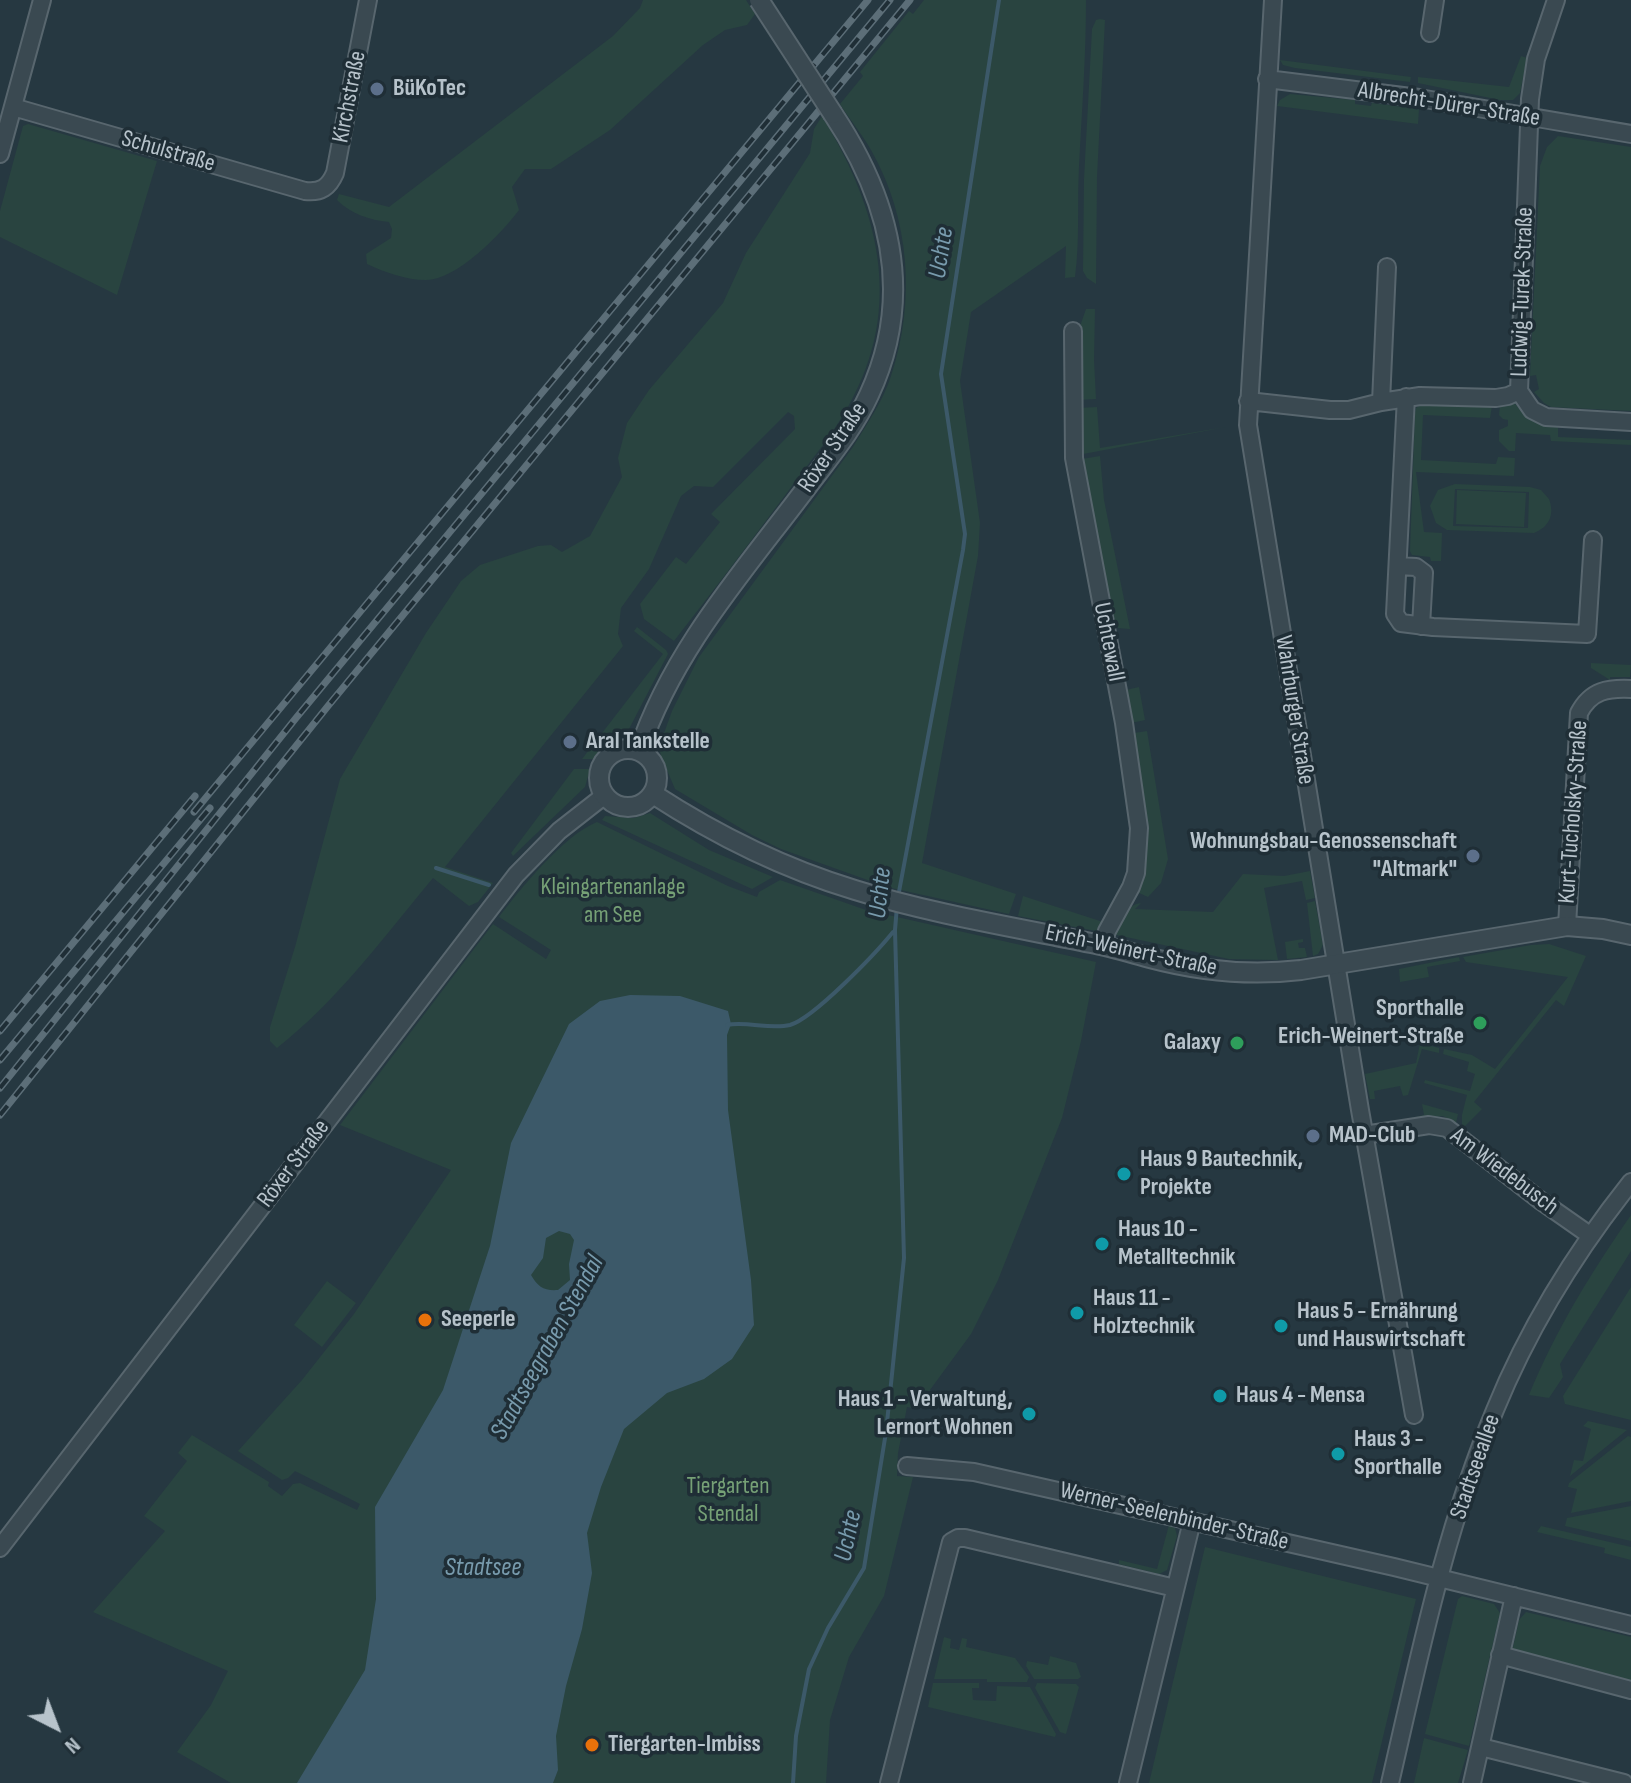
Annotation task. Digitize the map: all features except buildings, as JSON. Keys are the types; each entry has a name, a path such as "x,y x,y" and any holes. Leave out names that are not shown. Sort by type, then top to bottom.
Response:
{"street":[{"path":"0,154 9,101 42,0"},
{"name":"Kirchstraße","path":"323,190 335,173 368,0"},
{"name":"Röxer Straße","path":"639,751 663,689 683,655 844,438 867,398 884,353 893,290 889,236 877,196 864,164 759,0"},
{"name":"Wahrburger Straße","path":"1273,0 1248,401 1251,445 1364,1135 1414,1415"},
{"path":"1430,33 1435,0"},
{"name":"Ludwig-Turek-Straße","path":"1556,0 1536,59 1530,118 1519,391 1532,410 1546,417 1631,422"},
{"name":"Albrecht-Dürer-Straße","path":"1267,79 1419,98 1631,134"},
{"name":"Schulstraße","path":"9,101 305,191 323,190"},
{"path":"1381,402 1387,267"},
{"name":"Uchtewall","path":"1073,331 1074,458 1124,723 1139,828 1136,873 1103,945"},
{"path":"1248,401 1349,410 1406,397 1496,398 1519,391"},
{"path":"1406,397 1397,620 1421,626 1587,634 1593,540"},
{"path":"1398,566 1416,567 1424,573 1421,626"},
{"name":"Kurt-Tucholsky-Straße","path":"1567,926 1579,713 1583,705 1599,692 1608,688 1631,689"},
{"path":"617,751 639,751 651,760 656,769 657,785 653,794 640,805 618,805 605,795 599,781 605,761 617,751"},
{"name":"Erich-Weinert-Straße","path":"653,794 703,826 820,879 889,900 1103,945 1179,965 1236,972 1280,972 1567,926 1631,935"},
{"name":"Röxer Straße","path":"0,1548 516,875 559,831 605,795"},
{"name":"Am Wiedebusch","path":"1364,1135 1429,1125 1447,1128 1591,1236"},
{"name":"Stadtseeallee","path":"1390,1783 1440,1579 1495,1409 1540,1320 1591,1236 1631,1182"},
{"name":"Werner-Seelenbinder-Straße","path":"907,1466 974,1472 1631,1625"},
{"path":"1128,1783 1192,1521"},
{"path":"889,1783 951,1542 965,1538 1175,1588"},
{"path":"1472,1783 1514,1596"},
{"path":"1500,1655 1631,1690"},
{"path":"1481,1747 1624,1783"}],"green space":[{"path":"643,0 746,0 755,14 747,25 725,30 703,45 610,130 551,169 525,169 512,187 519,210 502,231 465,264 438,278 426,280 395,275 367,264 366,254 391,238 392,229 389,222 354,213 337,200 339,194 389,207 613,36 640,8"},
{"path":"924,0 1086,0 1075,277 1065,278 1066,246 971,312 960,381 980,523 978,556 922,863 1016,894 1009,914 887,887 781,849 675,789 659,747 672,711 699,657 853,447 888,385 904,319 905,261 901,232 884,176 840,104 863,76 860,72 909,11 913,14"},
{"path":"1096,20 1105,20 1097,177 1096,284 1083,271 1084,179 1092,29"},
{"path":"1521,56 1527,58 1520,93 1513,100 1418,83 1418,77 1509,87"},
{"path":"1280,60 1411,77 1410,82 1295,68 1283,65"},
{"path":"1290,94 1355,100 1355,104 1371,106 1372,103 1419,109 1418,124 1277,106"},
{"path":"822,116 858,186 878,258 880,294 876,331 866,368 843,416 674,641 644,619 640,604 676,557 686,564 720,522 711,514 795,429 794,416 788,412 713,487 694,486 681,496 649,569 621,608 618,634 623,646 445,867 493,883 478,902 469,906 433,878 340,989 277,1048 270,1041 270,1027 340,779 426,633 461,581 480,565 538,546 551,545 562,552 590,536 622,477 618,458 627,423 649,390 723,303 746,253 810,153 814,129"},
{"path":"28,124 157,161 117,295 0,237 0,211 23,126"},
{"path":"1558,136 1631,147 1631,411 1551,407 1534,392 1539,389 1536,375 1530,376 1540,166 1547,147"},
{"path":"1086,309 1095,309 1096,399 1078,400 1079,329"},
{"path":"1513,402 1530,419 1558,426 1558,437 1631,440 1631,445 1551,441 1550,435 1516,433 1515,451 1509,451 1499,441 1499,430 1508,426 1508,420 1499,415 1500,405"},
{"path":"1422,404 1492,406 1490,418 1423,415 1421,460 1496,464 1498,457 1515,458 1514,476 1416,472 1424,532 1442,533 1441,561 1412,555 1410,551 1415,413"},
{"path":"1097,407 1100,448 1226,427 1078,455 1077,408"},
{"path":"1100,456 1104,500 1130,629 1118,628 1108,614 1082,459"},
{"path":"1455,484 1530,487 1541,490 1549,499 1551,515 1547,524 1534,533 1447,530 1436,523 1430,506 1438,490","holes":["1455,489 1529,492 1528,528 1453,526"]},
{"path":"1457,490 1526,493 1524,527 1456,524"},
{"path":"637,627 668,654 624,736 605,746 595,759 582,759 663,654 634,631"},
{"path":"1591,663 1631,665 1630,677 1610,677 1610,680 1591,668"},
{"path":"1139,687 1145,720 1131,723 1126,690"},
{"path":"1147,731 1168,859 1161,883 1148,897 1138,890 1134,733"},
{"path":"574,769 590,769 585,787 513,856 511,853"},
{"path":"650,813 709,850 773,877 752,889 602,820 605,816 634,818"},
{"path":"597,822 757,897 759,892 780,880 866,910 1096,962 1062,1118 998,1280 971,1334 916,1409 907,1407 897,1476 913,1477 884,1596 849,1657 830,1720 826,1783 231,1783 177,1752 211,1705 228,1671 93,1612 165,1531 144,1516 187,1461 178,1453 192,1435 269,1482 268,1486 282,1496 293,1484 300,1483 357,1510 360,1504 295,1471 282,1480 238,1451 302,1380 354,1314 451,1170 340,1125 493,924 546,959 551,950 499,917 557,850"},
{"path":"1310,871 1315,898 1306,900 1302,881 1264,888 1278,960 1229,959 1112,934 1124,914 1136,904 1141,903 1135,909 1213,912 1243,874 1284,876"},
{"path":"1023,896 1105,922 1101,932 1018,916"},
{"path":"1315,901 1323,945 1313,956 1307,903"},
{"path":"1303,939 1298,943 1299,948 1305,948 1307,957 1287,959 1285,942"},
{"path":"1549,944 1586,956 1564,1006 1556,1000 1474,1102 1482,1109 1462,1129 1467,1095 1424,1083 1425,1080 1470,1091 1475,1074 1467,1071 1469,1062 1443,1054 1444,1049 1472,1055 1495,1069 1568,977 1466,962 1463,957"},
{"path":"1459,957 1460,961 1427,967 1429,977 1400,982 1399,969"},
{"path":"1420,1043 1439,1048 1439,1053 1422,1049 1408,1095 1403,1096 1400,1086 1374,1091 1375,1099 1370,1099 1365,1074 1416,1063"},
{"path":"1422,1104 1458,1114 1456,1123 1443,1116 1411,1120 1424,1115"},
{"path":"1631,1215 1631,1251 1560,1364 1563,1377 1549,1398 1529,1395 1575,1302"},
{"path":"327,1281 356,1303 322,1347 294,1325"},
{"path":"1631,1287 1631,1420 1565,1404 1563,1396"},
{"path":"1588,1421 1627,1430 1570,1476 1574,1460 1583,1461 1591,1429 1583,1426"},
{"path":"1628,1436 1631,1437 1631,1501 1571,1513 1577,1489 1568,1487 1569,1483"},
{"path":"1631,1506 1631,1541 1565,1526 1567,1518"},
{"path":"1169,1525 1175,1528 1177,1536 1167,1570 1159,1574 1119,1564 1119,1560 1157,1569"},
{"path":"1541,1526 1631,1547 1631,1560 1604,1553 1605,1548 1537,1532"},
{"path":"1205,1547 1416,1599 1372,1783 1149,1783"},
{"path":"1462,1596 1494,1604 1500,1613 1469,1746 1425,1734 1458,1599"},
{"path":"1526,1612 1631,1637 1631,1684 1512,1652 1519,1620"},
{"path":"944,1637 951,1639 950,1648 959,1650 962,1638 967,1639 966,1647 1015,1658 1029,1677 1027,1682 934,1679"},
{"path":"1050,1656 1076,1663 1081,1677 1034,1679 1026,1666 1027,1661 1048,1665"},
{"path":"933,1683 979,1683 979,1688 972,1688 973,1700 996,1701 997,1686 1030,1687 1055,1737 928,1707"},
{"path":"1037,1683 1076,1684 1079,1687 1066,1734 1060,1732 1035,1688"},
{"path":"1424,1738 1468,1750 1458,1783 1414,1783"}],"water":[{"name":"Stadtsee","path":"630,995 680,996 728,1011 731,1024 727,1035 728,1110 751,1280 754,1325 732,1359 704,1379 667,1393 624,1429 587,1533 592,1573 556,1736 558,1770 553,1783 297,1783 365,1670 376,1599 375,1507 443,1390 490,1246 511,1143 569,1024 600,1001","holes":["559,1231 570,1234 574,1240 569,1264 570,1280 558,1290 542,1287 531,1275 543,1258 546,1238"]}],"waterway":[{"name":"Uchte","path":"898,897 965,534 941,374 999,0"},
{"path":"436,868 489,885"},
{"name":"Uchte","path":"793,1783 796,1736 809,1669 828,1628 864,1568 886,1432 904,1258 895,930 897,906"},
{"name":"Stadtseegraben Stendal","path":"727,1025 782,1026 801,1020 844,984 893,932"}],"railway":[{"path":"194,812 868,0"},
{"path":"0,1088 296,718 890,0"},
{"path":"0,1115 328,706 910,0"},
{"path":"0,1031 195,796"},
{"path":"0,1060 210,808"}],"place":[{"name":"BüKoTec","path":"377,89"},
{"name":"Aral Tankstelle","path":"570,742"},
{"name":"Wohnungsbau-Genossenschaft \"Altmark\"","path":"1473,856"},
{"name":"Sporthalle Erich-Weinert-Straße","path":"1480,1023"},
{"name":"Galaxy","path":"1237,1043"},
{"name":"MAD-Club","path":"1313,1136"},
{"name":"Haus 9 Bautechnik, Projekte","path":"1124,1174"},
{"name":"Haus 10 - Metalltechnik","path":"1102,1244"},
{"name":"Haus 11 - Holztechnik","path":"1077,1313"},
{"name":"Seeperle","path":"425,1320"},
{"name":"Haus 5 - Ernährung und Hauswirtschaft","path":"1281,1326"},
{"name":"Haus 4 - Mensa","path":"1220,1396"},
{"name":"Haus 1 - Verwaltung, Lernort Wohnen","path":"1029,1414"},
{"name":"Haus 3 - Sporthalle","path":"1338,1454"},
{"name":"Tiergarten-Imbiss","path":"592,1745"}],"park label":[{"name":"Kleingartenanlage am See","path":"613,902"},
{"name":"Tiergarten Stendal","path":"728,1501"}]}
